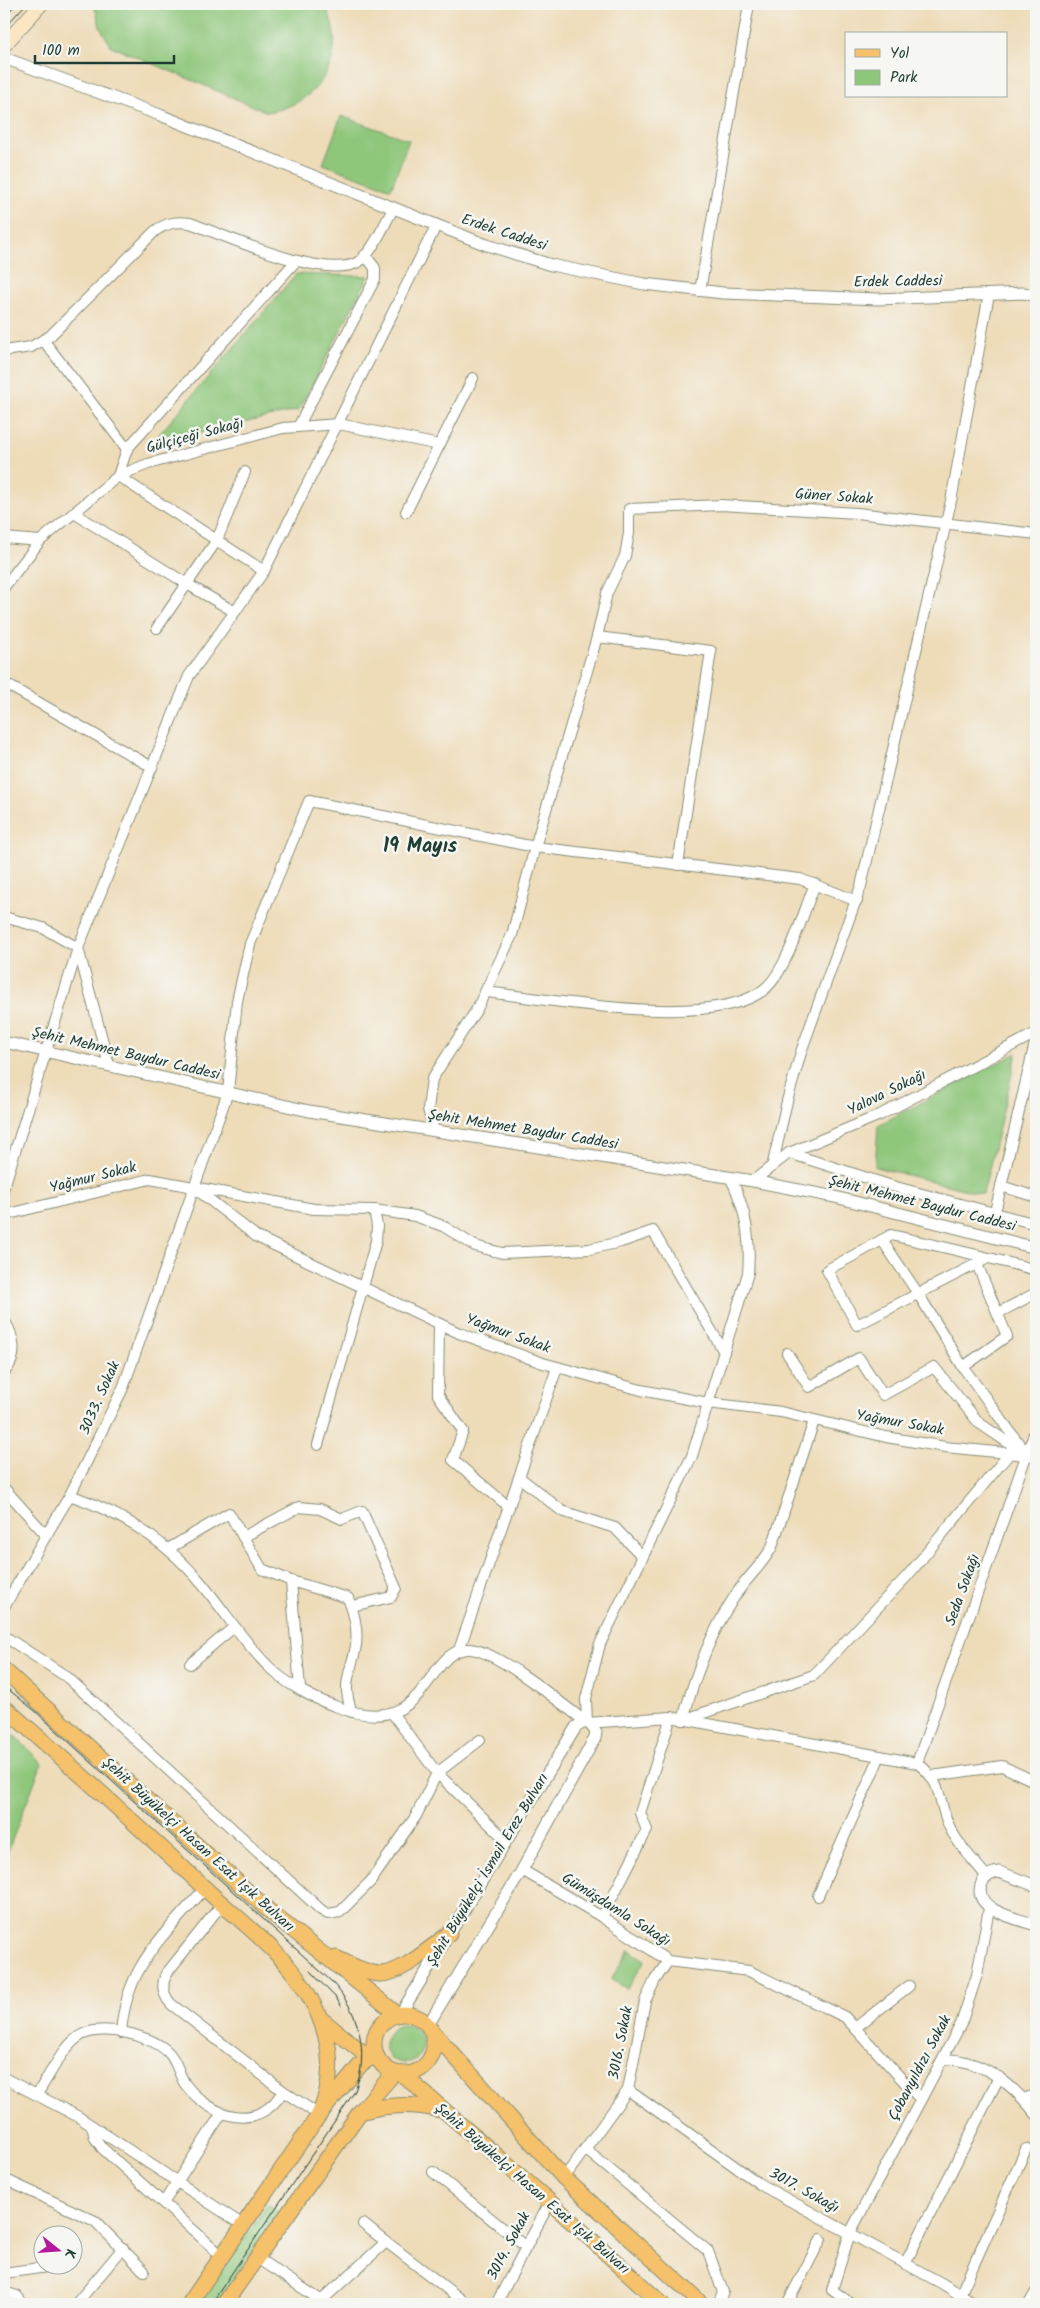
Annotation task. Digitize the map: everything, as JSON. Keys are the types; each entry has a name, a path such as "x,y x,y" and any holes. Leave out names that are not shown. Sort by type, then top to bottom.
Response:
{"main road":[{"path":"4,44 41,4"},
{"name":"Şehit Büyükelçi Hasan Esat Işık Bulvarı","path":"4,1669 268,1910 399,2014"},
{"name":"Şehit Büyükelçi Hasan Esat Işık Bulvarı","path":"4,1707 205,1888 294,1974 309,1995 320,2018 330,2049 331,2071 328,2093 319,2115"},
{"path":"316,1949 368,1971 386,1974 400,1969 449,1934"},
{"path":"399,2014 413,2015 430,2028 434,2044 431,2058 416,2072 398,2074 384,2067 375,2054 374,2037 377,2030 387,2019 399,2014"},
{"path":"320,2018 362,2052 375,2054"},
{"name":"Şehit Büyükelçi Hasan Esat Işık Bulvarı","path":"430,2028 564,2178 702,2304"},
{"path":"189,2304 319,2115 362,2063 375,2054"},
{"path":"224,2304 360,2112 398,2074"},
{"name":"Şehit Büyükelçi Hasan Esat Işık Bulvarı","path":"398,2074 550,2202 662,2304"},
{"path":"360,2112 395,2105 418,2106 440,2110"}],"street":[{"path":"700,291 749,4"},
{"name":"Erdek Caddesi","path":"4,58 160,115 436,226 506,252 551,265 644,284 700,291 878,300 1024,293 1036,296"},
{"path":"4,351 22,350 44,341 155,231 165,225 177,222 190,223 296,261 320,266 346,266 358,262 365,255 393,209"},
{"path":"4,1187 48,1052 78,948 190,676 264,571 339,424 436,226"},
{"path":"298,427 375,279 375,268 365,255"},
{"path":"264,571 118,476 127,449 296,261"},
{"name":"Erdek Caddesi","path":"1024,293 1036,288"},
{"path":"773,1164 787,1101 802,1050 857,901 945,524 989,294"},
{"path":"44,341 127,449"},
{"path":"406,512 473,378"},
{"name":"Gülçiçeği Sokağı","path":"4,587 40,540 118,476 148,464 283,428 339,424 439,445"},
{"path":"157,628 217,540 245,472"},
{"name":"Güner Sokak","path":"597,637 607,593 625,556 629,532 629,509 693,505 748,506 857,513 1036,534"},
{"path":"74,513 235,612"},
{"path":"4,538 40,540"},
{"path":"434,1131 428,1109 432,1079 486,992 512,935 535,848 597,637 711,652 678,865"},
{"path":"4,683 152,767"},
{"name":"3033. Sokak","path":"4,1604 70,1495 123,1388 196,1189 228,1092 237,1001 245,963 257,927 309,801 535,848"},
{"path":"535,848 800,878 857,901"},
{"path":"486,992 635,1008 699,1010 740,1002 765,988 779,973 815,884"},
{"path":"4,917 43,928 78,948 109,1065"},
{"name":"Yalova Sokağı","path":"752,1181 789,1153 880,1115 1036,1033"},
{"path":"995,1212 1036,1039"},
{"name":"Şehit Mehmet Baydur Caddesi","path":"4,1042 309,1111 730,1177 835,1197 1036,1248"},
{"path":"789,1153 892,1186 1036,1224"},
{"path":"587,1723 586,1699 595,1660 606,1629 692,1456 748,1273 749,1238 744,1213 730,1177"},
{"name":"Yağmur Sokak","path":"4,1213 9,1214 150,1179 196,1189 257,1237 439,1324 487,1344 557,1368 642,1390 708,1403 781,1412 814,1421 915,1442 1032,1456"},
{"path":"1001,1186 1036,1197"},
{"path":"196,1189 314,1209 374,1210 424,1218 443,1226 474,1246 502,1253 589,1249 621,1242 653,1231 724,1352"},
{"path":"318,1446 377,1235 374,1210"},
{"path":"988,1258 919,1295 856,1325 827,1270 891,1235 988,1258 1036,1270"},
{"path":"882,1240 919,1295 963,1367 1032,1456"},
{"path":"963,1367 1007,1336 977,1264"},
{"path":"998,1313 1036,1293"},
{"path":"4,1320 11,1332 14,1347 12,1358 4,1372"},
{"path":"439,1324 438,1395 463,1431 453,1460 508,1508"},
{"path":"787,1353 809,1387 858,1358 883,1395 934,1368 978,1422 1032,1456"},
{"path":"459,1650 557,1368"},
{"path":"683,1720 696,1674 719,1624 740,1588 765,1559 772,1547 814,1421"},
{"name":"Seda Sokağı","path":"917,1763 1032,1456 1036,1428"},
{"path":"683,1720 814,1675 909,1574 1010,1454"},
{"path":"519,1477 562,1511 615,1528 642,1556"},
{"path":"4,1488 46,1535"},
{"path":"70,1495 122,1518 168,1549 196,1576 234,1627 268,1666 300,1688 329,1704 352,1712 370,1715 392,1713 415,1699 450,1654 459,1650 470,1649 482,1652 534,1682 587,1723 671,1718 917,1763 932,1776 940,1793 945,1816 952,1832 987,1877"},
{"path":"243,1536 299,1507 320,1509 342,1519 362,1511 396,1588 393,1596 352,1606"},
{"path":"168,1549 228,1513 262,1569 291,1581 348,1598 356,1623 356,1642 346,1686 352,1712"},
{"path":"291,1581 300,1688"},
{"path":"190,1664 234,1627"},
{"path":"4,1636 67,1676 321,1910 328,1914 343,1910 370,1881 416,1816 437,1773 480,1740"},
{"path":"392,1713 437,1773 506,1840"},
{"path":"602,1917 647,1830 640,1813 671,1718"},
{"name":"Şehit Büyükelçi İsmail Erez Bulvarı","path":"399,2014 576,1727 581,1723 587,1723 595,1728 595,1738 522,1870 430,2028"},
{"path":"818,1896 880,1756"},
{"path":"932,1776 1002,1766 1036,1782"},
{"name":"Gümüşdamla Sokağı","path":"522,1870 602,1917 668,1960 749,1971 845,2017 920,2099"},
{"path":"1036,1886 1003,1872 994,1872 982,1884 980,1893 983,1902 990,1908 1036,1925"},
{"path":"122,2033 127,1998 141,1963 205,1888"},
{"path":"222,1904 166,1974 163,1985 165,1995 171,2004 283,2092 319,2115"},
{"name":"Çobanyıldızı Sokak","path":"852,2304 832,2290 850,2233 961,2024 970,2000 982,1953 990,1908"},
{"name":"3016. Sokak","path":"564,2178 628,2090 645,2001 654,1980 668,1960"},
{"path":"855,2028 909,1986"},
{"path":"37,2094 70,2045 78,2037 95,2031 122,2033 142,2038 163,2047 173,2058 182,2079 190,2089 222,2113 237,2117 260,2114 273,2105 283,2092"},
{"path":"944,2059 975,2064 999,2077 1024,2099 1036,2114"},
{"path":"905,2264 999,2077"},
{"path":"4,2078 37,2094 92,2126 243,2225"},
{"name":"3017. Sokağı","path":"628,2090 761,2184 974,2304"},
{"path":"1024,2099 1036,2094"},
{"path":"164,2202 222,2113"},
{"path":"92,2126 95,2138 102,2148 222,2256"},
{"path":"585,2149 708,2251 723,2292 718,2304"},
{"path":"960,2295 1026,2149"},
{"path":"433,2172 526,2247"},
{"path":"4,2179 94,2221 144,2271"},
{"name":"3014. Sokak","path":"496,2304 550,2202"},
{"path":"363,2224 467,2304"},
{"path":"788,2304 821,2239"},
{"path":"257,2258 324,2302 386,2242"},
{"path":"76,2304 123,2248"},
{"path":"4,2273 32,2269"},
{"path":"4,2292 17,2296 23,2304"},
{"path":"1028,2304 1036,2292"}],"green space":[{"path":"94,4 324,4 332,22 334,41 332,58 326,74 316,88 302,99 286,107 267,112 111,46 100,27"},
{"path":"341,116 409,140 391,189 323,164"},
{"path":"296,274 369,276 299,410 150,445"},
{"path":"1017,1053 983,1194 875,1167 878,1125"},
{"path":"4,1725 42,1763 4,1861"},
{"path":"629,1950 645,1960 627,1989 611,1979"},
{"path":"404,2025 418,2030 423,2044 418,2058 404,2063 390,2058 385,2044 390,2030"},
{"path":"268,2204 279,2212 216,2304 199,2304"}],"tram line":[{"path":"4,17 16,4"},
{"path":"4,28 26,4"},
{"path":"4,1686 34,1710 331,1981 349,2005 355,2018 359,2032 362,2061 355,2091 211,2304"},
{"path":"310,1971 337,1999 341,2006"}],"district":[{"name":"19 Mayıs","path":"420,847"}]}
